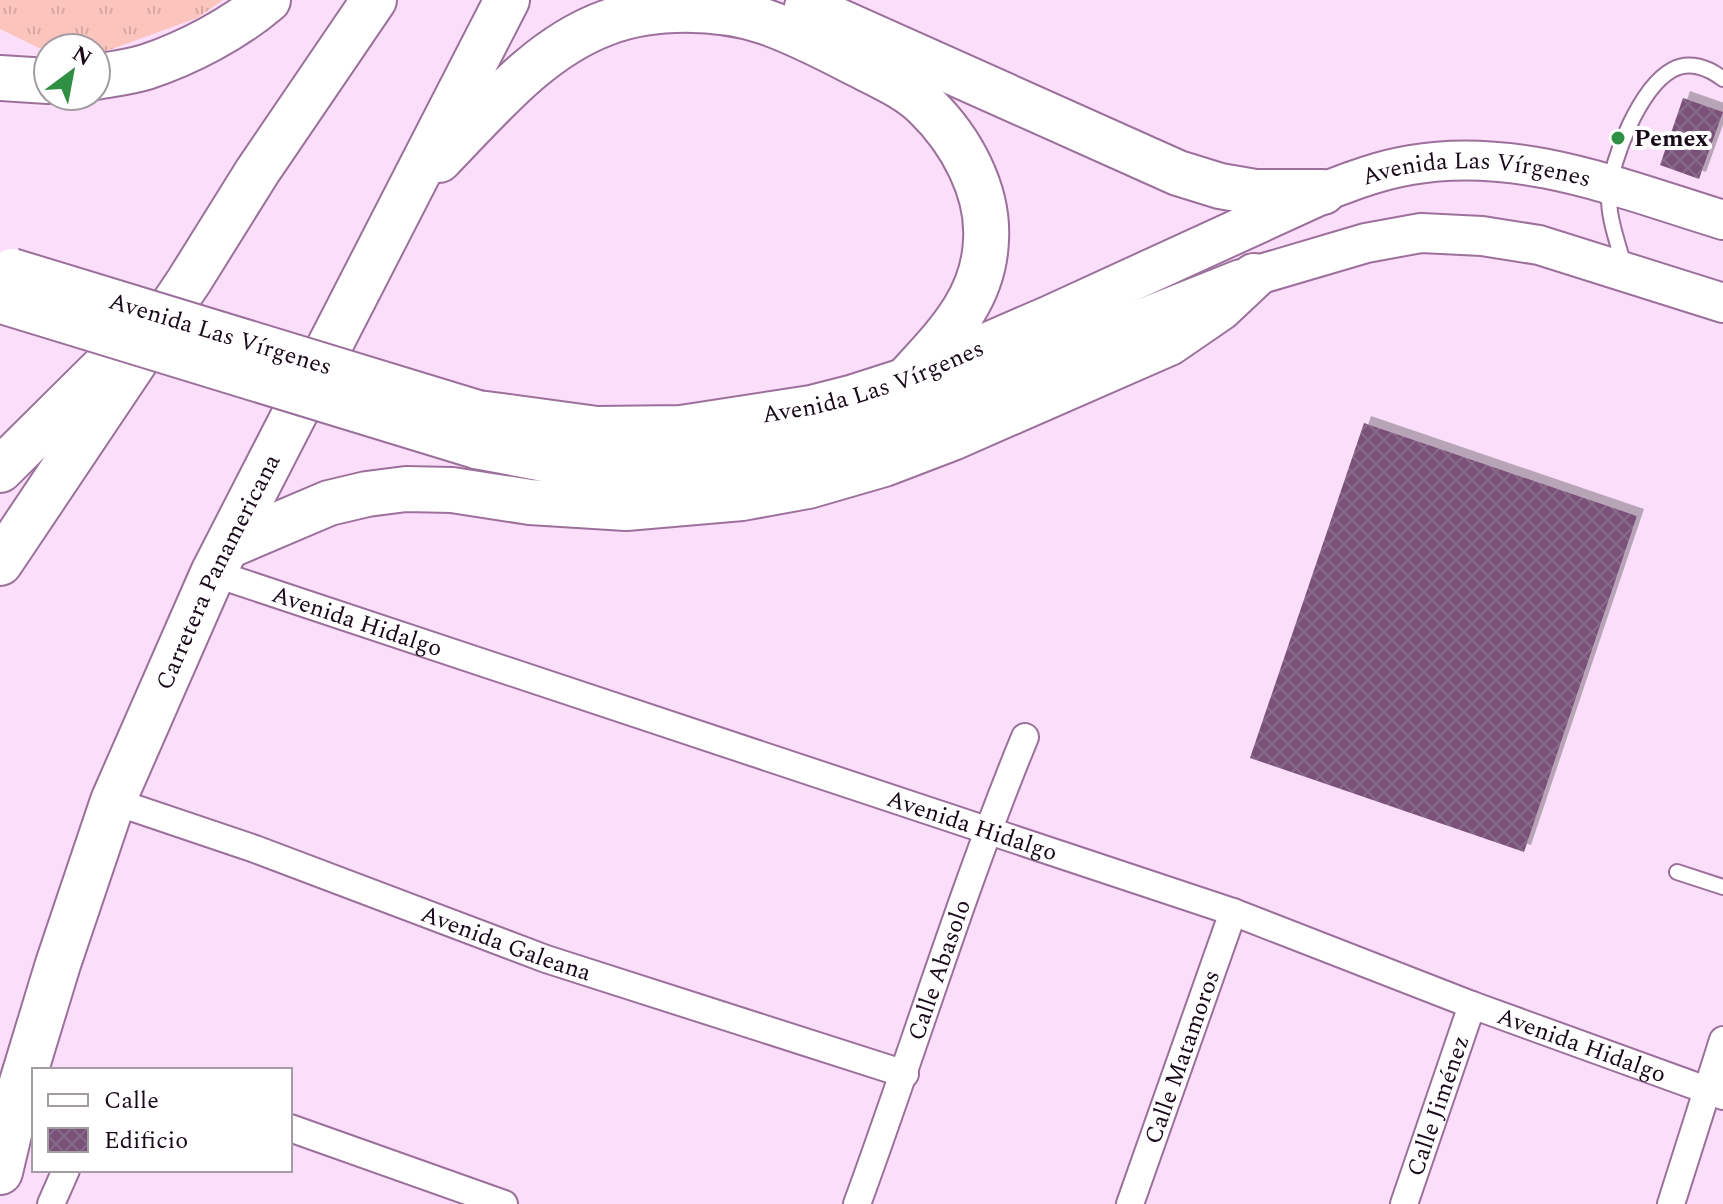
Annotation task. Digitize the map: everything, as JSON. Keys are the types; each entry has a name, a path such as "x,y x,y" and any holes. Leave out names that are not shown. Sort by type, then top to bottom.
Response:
{"highway":[{"path":"112,74 144,68 196,46 256,11 268,0"},
{"path":"0,563 374,0"},
{"name":"Carretera Panamericana","path":"0,1172 19,1092 113,801 220,560 507,0"},
{"path":"791,0 1178,173 1220,186 1255,192 1323,192"},
{"path":"411,187 542,60 575,37 606,22 641,13 678,9 765,22 900,87 925,105 953,137 969,164 982,205 987,240 980,277 956,325 907,379"},
{"path":"0,78 32,80"},
{"path":"220,560 329,503 406,489 452,490 530,502 626,508 742,498 808,486 884,464 952,438 1169,343 1220,308 1254,276"},
{"path":"0,470 189,281"}],"main road":[{"name":"Avenida Las Vírgenes","path":"477,429 681,427 811,407 907,379 1323,192"},
{"name":"Avenida Las Vírgenes","path":"4,285 477,429 560,463 628,468 749,455 820,441 958,394 1254,276"}],"street":[{"name":"Avenida Las Vírgenes","path":"1323,192 1380,171 1447,161 1502,162 1540,166 1723,220"},
{"name":"Avenida Las Vírgenes","path":"1254,276 1366,243 1421,233 1482,236 1539,245 1723,303"},
{"name":"Avenida Hidalgo","path":"220,560 1233,912 1472,1005 1714,1093"},
{"name":"Calle Abasolo","path":"857,1204 905,1074 987,828 1025,737"},
{"name":"Avenida Galeana","path":"113,801 255,849 546,959 905,1074"},
{"name":"Calle Matamoros","path":"1130,1204 1233,912"},
{"name":"Calle Jiménez","path":"1404,1204 1472,1005"},
{"path":"1671,1204 1714,1093 1723,1040"},
{"path":"292,1129 504,1204"},
{"path":"51,1204 65,1172"}],"lane":[{"path":"1625,270 1612,219 1610,185 1627,131 1644,100 1673,69 1703,67 1723,79"},
{"path":"1677,872 1723,887"}],"green space":[{"path":"0,0 223,0 197,18 112,49 112,32 32,32 32,45 0,29"}],"building":[{"path":"1683,98 1723,112 1699,179 1660,165"},
{"path":"1364,423 1637,516 1524,852 1250,758"}],"place":[{"name":"Pemex","path":"1618,138"}]}
